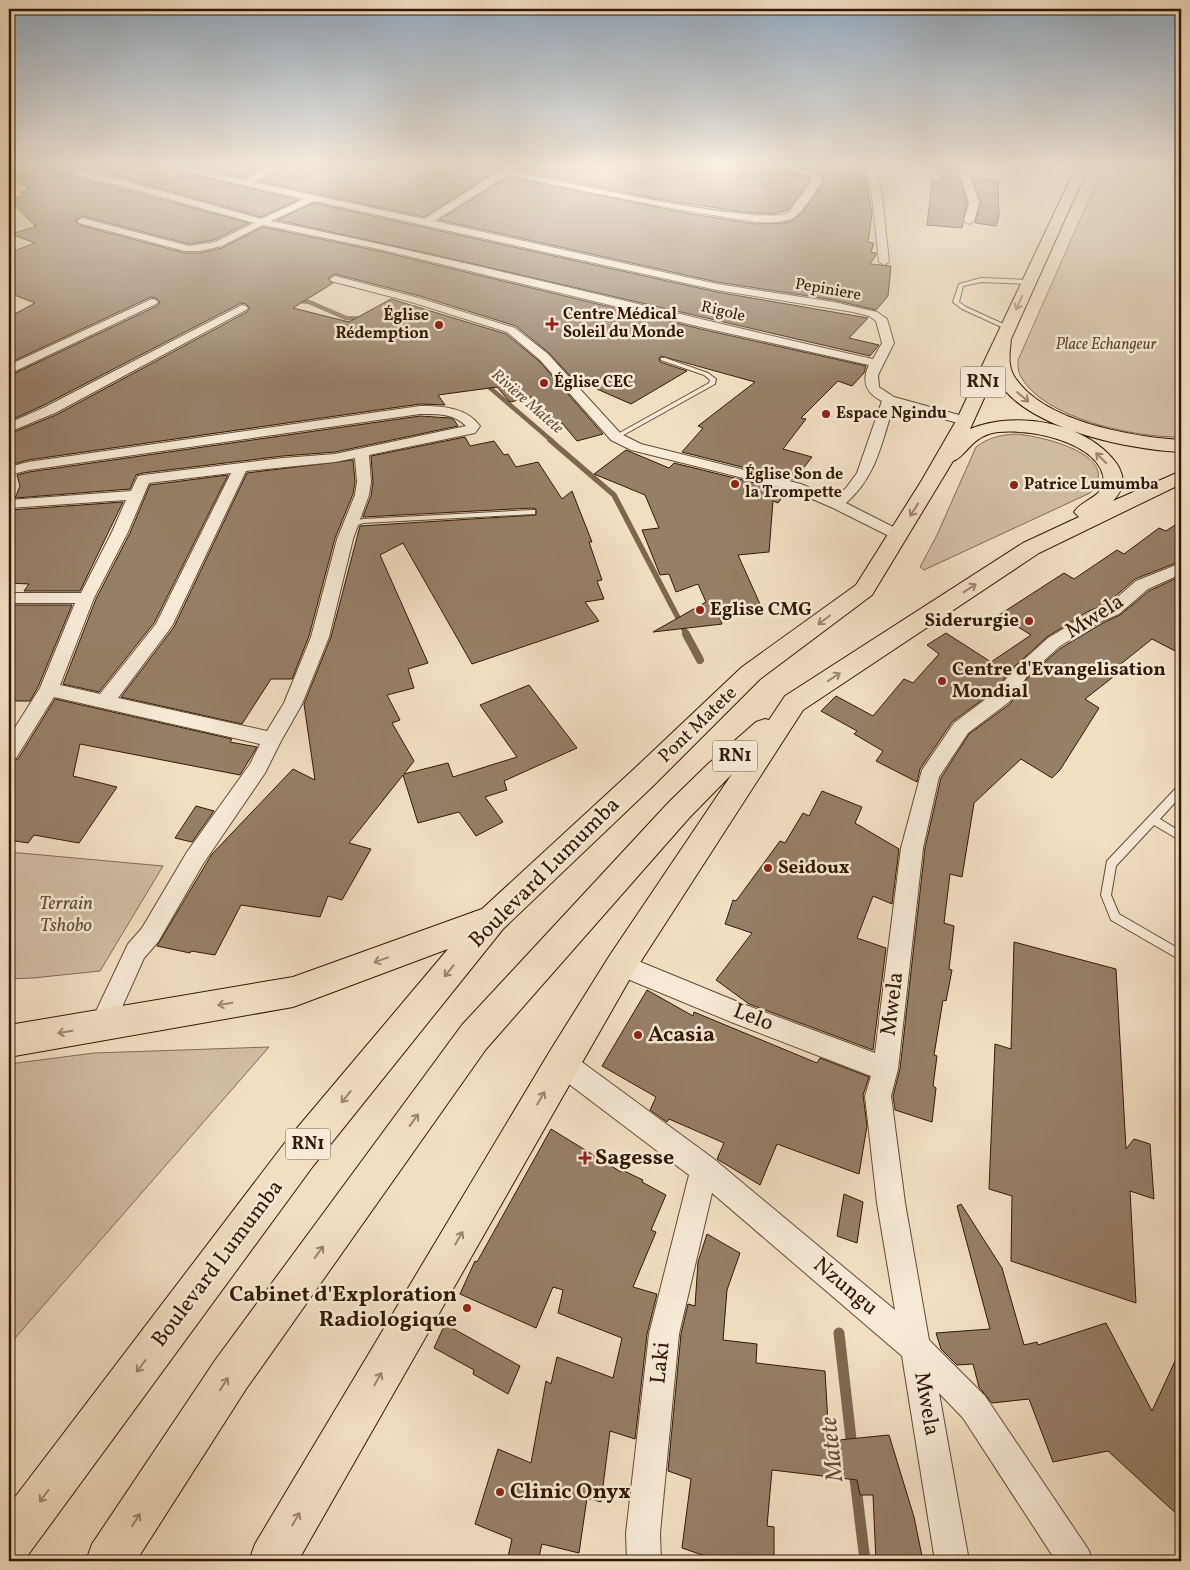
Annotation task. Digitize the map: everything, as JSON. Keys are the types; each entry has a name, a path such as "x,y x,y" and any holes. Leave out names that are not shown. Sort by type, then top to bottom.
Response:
{"highway":[{"name":"RN1","path":"898,535 965,421 1050,236"},
{"path":"1005,333 1000,359 1002,369 1010,384 1035,406 1095,433 1136,442 1181,446"},
{"path":"932,480 970,435 986,429 1006,426 1044,430 1073,439 1092,449 1106,461 1113,474 1114,487 1106,498 1031,548"},
{"name":"RN1","path":"109,1561 231,1374 474,1038 679,810 794,703 1031,548 1181,477"},
{"name":"Pont Matete","path":"644,777 751,673 864,590 898,535"},
{"path":"272,1561 621,965 794,703"},
{"name":"Boulevard Lumumba","path":"9,1543 300,1153 492,919 644,777"},
{"path":"9,1041 293,992 492,919"}],"street":[{"path":"138,236 189,250 211,248 237,236"},
{"name":"Rigole","path":"331,236 383,247 705,325 876,363"},
{"name":"Pepiniere","path":"495,236 752,295 836,304 873,314 881,320 888,343 876,363"},
{"path":"881,236 884,262"},
{"path":"335,279 415,300 511,330 544,357 616,437 636,447 796,487 836,504 898,535"},
{"path":"9,370 152,302"},
{"path":"9,428 50,410 242,308"},
{"path":"876,363 869,383 871,389 880,397 965,421"},
{"path":"836,504 851,491 864,474 889,400"},
{"path":"9,471 28,466 420,410 438,410 454,413 468,419 473,426 470,430 362,453 143,479 120,532 86,598 48,689 9,753"},
{"path":"101,1026 136,951 150,935 195,858 258,768 272,739 293,704 320,637 350,526 363,488 362,453"},
{"path":"104,702 163,626 240,468"},
{"path":"9,504 135,495"},
{"name":"Mwela","path":"952,1561 891,1203 878,1096 885,1069 912,848 929,774 961,728 1002,697 1022,671 1054,642 1094,618 1113,610 1142,585 1181,568"},
{"path":"9,598 86,598"},
{"path":"48,689 272,739"},
{"name":"Lelo","path":"621,965 740,1014 885,1069"},
{"name":"Nzungu","path":"562,1063 704,1169 916,1348 974,1407 1076,1561"},
{"name":"Laki","path":"644,1561 643,1533 664,1334 704,1169"}],"lane":[{"path":"1005,333 956,302 961,285 981,280 1028,282"},
{"path":"616,437 712,384 713,379 706,374 663,359"},
{"path":"350,526 362,521 532,512"},
{"path":"1181,790 1111,864 1106,895 1115,917 1175,952 1181,952"},
{"path":"1152,819 1181,837"}],"green space":[{"name":"Place Echangeur","path":"1073,236 1181,236 1181,437 1140,434 1092,423 1069,414 1048,403 1031,390 1020,375 1018,360"},
{"path":"1016,434 1060,444 1076,450 1089,458 1097,468 1098,480 1090,493 924,570 920,567 937,535 976,447 995,437"},
{"name":"Terrain Tshobo","path":"9,852 163,866 100,971 9,979"},
{"path":"269,1047 9,1345 9,1064 94,1053"}],"building":[{"path":"17,236 122,236 185,253 200,253 222,248 245,236 307,236 383,252 705,330 866,366 864,373 852,386 838,381 801,418 806,419 783,449 812,457 794,480 682,452 703,428 698,426 755,382 661,356 659,358 660,362 687,371 631,404 572,378 549,353 516,326 420,296 335,274 328,278 333,283 293,308 349,322 391,299 506,334 539,361 603,434 577,441 562,423 553,425 532,397 510,402 497,387 438,395 445,405 420,404 28,460 14,464 9,445 9,434 56,415 247,312 250,308 246,304 241,303 44,405 9,421 9,376 157,306 160,302 156,298 151,297 9,363 9,317 35,303 9,293 9,253 35,243"},
{"path":"159,236 222,236 214,240 189,244"},
{"path":"351,236 465,236 717,292 868,318 849,338 879,345 870,356"},
{"path":"512,236 869,236 868,242 874,243 871,252 876,253 870,264 891,266 888,296 876,310 834,300 717,282"},
{"path":"420,416 450,418 458,426 335,452 283,456 143,473 136,475 130,489 15,498 20,486 17,475 29,472"},
{"path":"465,437 470,446 494,441 504,455 508,454 516,467 538,462 562,499 572,491 592,542 589,542 602,580 597,581 604,599 585,602 599,621 472,664 403,543 380,555 428,663 408,669 414,688 387,695 400,720 392,723 414,761 404,774 448,763 453,777 517,757 480,705 529,685 577,748 504,781 507,790 485,797 503,822 476,836 459,812 418,823 403,775 349,843 371,849 342,900 328,896 320,917 241,905 215,955 191,951 190,953 157,946 212,854 293,769 315,780 304,704 331,637 360,526 536,515 536,509 532,508 363,517 371,496 373,482 371,456"},
{"path":"626,450 669,468 674,463 787,491 778,503 773,501 769,552 738,555 760,604 717,610 722,624 653,632 706,602 698,584 676,592 669,574 660,575 642,530 659,528 645,495 594,474"},
{"path":"353,460 355,482 353,494 335,538 309,636 292,679 271,679 242,724 121,697 174,627 247,473"},
{"path":"228,475 154,623 99,692 63,684 96,599 130,533 150,485"},
{"path":"123,502 80,591 24,591 29,584 9,583 10,510"},
{"path":"1181,521 1181,561 1135,579 1106,604 1087,612 1047,637 1015,666 994,691 952,722 920,769 917,782 876,761 883,751 854,734 857,731 821,711 836,696 873,716 904,679 913,683 939,654 927,645 946,633 991,662 1031,635 999,615 1064,573 1074,579 1117,550 1124,554 1159,528 1166,531"},
{"path":"1181,576 1181,654 1152,639 1117,667 1122,670 1085,699 1099,708 1060,770 1052,778 1021,759 974,803 962,877 950,874 944,923 954,926 949,969 952,970 946,1001 943,1000 934,1055 937,1056 933,1086 936,1088 932,1122 895,1110 893,1096 900,1069 925,848 941,778 969,734 1010,704 1029,676 1061,648 1120,615 1149,591"},
{"path":"14,605 72,605 38,687 30,701 9,701 9,612"},
{"path":"55,699 232,739 230,742 257,747 240,775 80,744 73,776 117,787 79,843 34,835 28,843 9,840 9,763 18,759"},
{"path":"822,791 862,807 855,823 899,849 892,904 873,896 857,938 886,948 873,1050 749,1004 716,980 752,933 725,924 733,900 736,901 780,841 785,843 803,813 809,816"},
{"path":"196,806 214,811 192,842 175,838"},
{"path":"1014,942 1116,969 1126,1149 1134,1139 1150,1144 1154,1199 1130,1191 1136,1303 1011,1261 1012,1196 989,1189 995,1044 1011,1049"},
{"path":"647,990 693,1016 694,1012 817,1063 820,1058 869,1077 863,1095 867,1126 859,1174 777,1144 760,1185 717,1159 724,1143 669,1119 667,1122 650,1110 656,1097 602,1066"},
{"path":"551,1129 621,1172 622,1170 643,1180 642,1182 666,1195 651,1230 656,1232 633,1287 657,1294 647,1334 635,1439 610,1431 601,1502 587,1498 579,1553 542,1544 538,1561 507,1561 512,1539 475,1524 498,1449 531,1463 546,1381 551,1384 557,1357 613,1378 622,1338 558,1313 563,1290 553,1287 536,1328 460,1294 475,1261 477,1262"},
{"path":"844,1194 863,1202 857,1243 837,1236"},
{"path":"961,1204 1002,1268 1024,1345 1037,1342 1038,1345 1106,1323 1152,1411 1181,1348 1181,1518 1108,1451 1053,1462 1029,1399 992,1403 979,1387 973,1364 957,1365 941,1349 936,1333 990,1329 957,1206"},
{"path":"707,1234 740,1253 727,1290 723,1340 757,1344 756,1363 825,1371 829,1441 889,1435 914,1517 923,1561 876,1561 873,1495 860,1495 857,1480 772,1470 767,1526 774,1527 774,1561 750,1561 727,1558 726,1561 720,1561 682,1548 691,1479 668,1471 681,1334 688,1304 695,1306 698,1262"},
{"path":"445,1324 520,1366 508,1394 473,1374 474,1370 434,1348"}],"waterway":[{"name":"Rivière Matete","path":"294,300 309,302 346,318 366,319"},
{"name":"Rivière Matete","path":"482,381 552,441"},
{"name":"Rivière Matete","path":"550,440 614,495 687,635"},
{"name":"Rivière Matete","path":"686,634 700,660"},
{"name":"Matete","path":"839,1333 852,1448"},
{"name":"Matete","path":"854,1470 865,1561"}],"place":[{"name":"Centre Médical Soleil du Monde","path":"552,324"},
{"name":"Église Rédemption","path":"439,325"},
{"name":"Église CEC","path":"544,383"},
{"name":"Espace Ngindu","path":"826,414"},
{"name":"Église Son de la Trompette","path":"735,484"},
{"name":"Patrice Lumumba","path":"1014,485"},
{"name":"Eglise CMG","path":"700,610"},
{"name":"Siderurgie","path":"1029,621"},
{"name":"Centre d'Evangelisation Mondial","path":"942,681"},
{"name":"Seidoux","path":"768,868"},
{"name":"Acasia","path":"638,1035"},
{"name":"Sagesse","path":"585,1158"},
{"name":"Cabinet d'Exploration Radiologique","path":"467,1308"},
{"name":"Clinic Onyx","path":"500,1492"}]}
